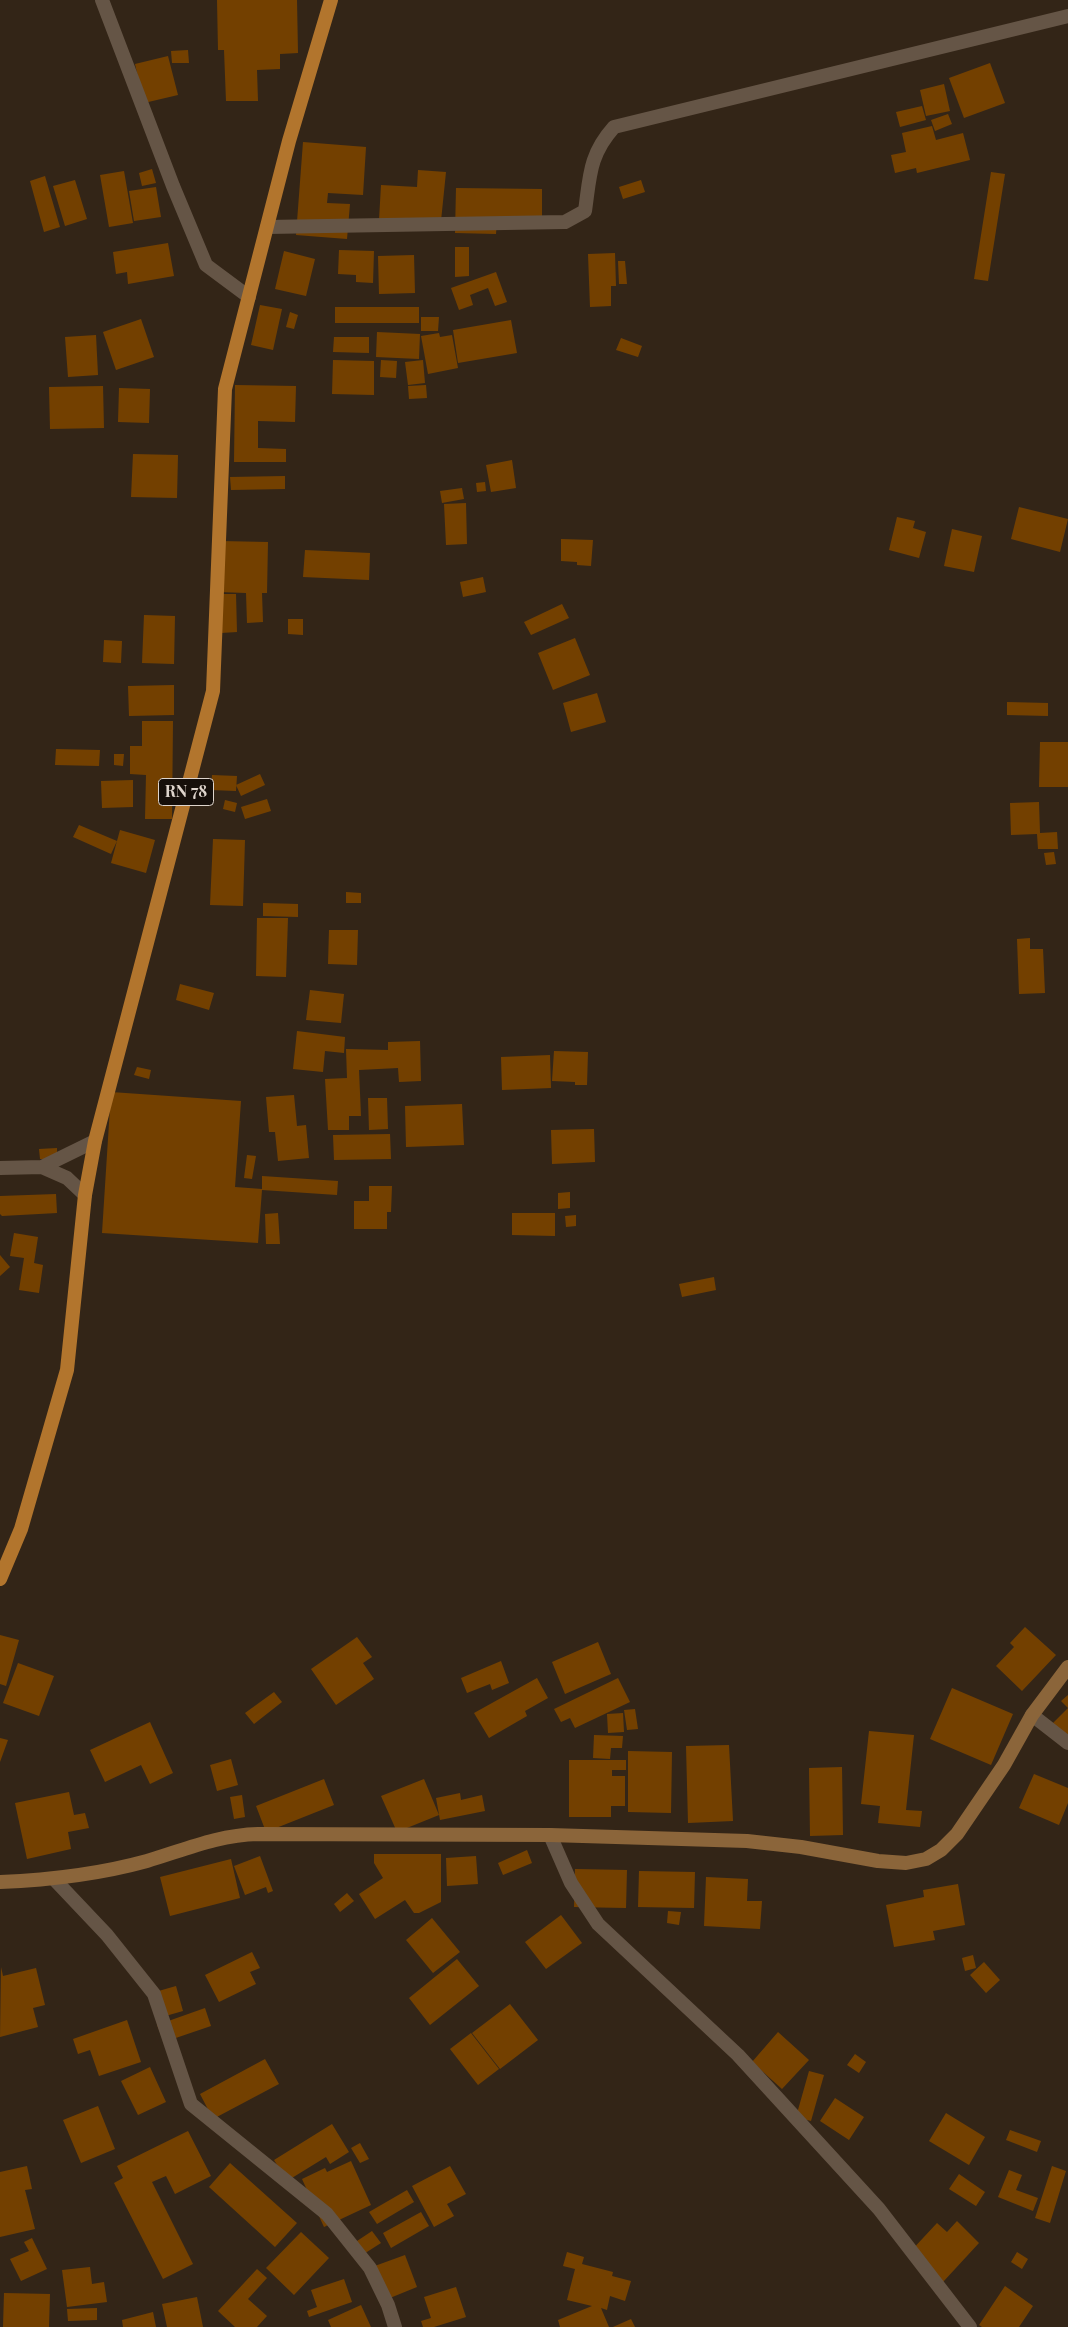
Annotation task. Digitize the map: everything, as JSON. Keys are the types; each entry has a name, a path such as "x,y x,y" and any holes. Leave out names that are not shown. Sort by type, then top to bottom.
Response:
{"main road":[{"name":"RN 78","path":"0,1579 21,1529 67,1370 85,1195 95,1141 213,691 224,389 289,141 331,0"},
{"path":"0,1882 54,1879 146,1861 201,1843 240,1834 550,1835 747,1841 801,1847 878,1861 906,1862 926,1859 941,1850 957,1834 1004,1765 1032,1715 1068,1667"}],"street":[{"path":"102,0 173,186 206,265 249,297"},
{"path":"267,227 565,222 585,211 593,158 601,141 614,127 1068,16"},
{"path":"0,1168 42,1167 95,1141"},
{"path":"42,1167 67,1178 85,1195"},
{"path":"1032,1715 1068,1743"},
{"path":"550,1835 572,1883 598,1924 738,2054 879,2209 970,2327"},
{"path":"54,1879 106,1935 154,1994 191,2104 327,2214 370,2268 388,2305 395,2327"}],"building":[{"path":"217,0 297,0 298,53 280,54 280,69 257,70 258,101 226,101 224,50 218,50"},
{"path":"188,50 189,63 172,63 171,51"},
{"path":"168,56 178,95 144,103 135,64"},
{"path":"990,63 1005,103 964,118 949,78"},
{"path":"944,84 950,111 926,116 920,90"},
{"path":"922,106 926,120 900,127 896,112"},
{"path":"948,114 952,124 935,131 931,120"},
{"path":"932,126 936,140 963,133 970,160 917,173 916,168 895,173 891,155 906,152 902,133"},
{"path":"303,142 366,147 363,195 328,193 327,203 350,204 347,239 296,235"},
{"path":"152,169 156,183 142,186 139,173"},
{"path":"418,170 446,172 441,221 379,220 381,185 417,187"},
{"path":"124,171 133,223 109,227 100,175"},
{"path":"991,172 1005,174 988,281 974,279"},
{"path":"45,176 60,227 44,232 30,181"},
{"path":"75,180 87,219 65,226 53,186"},
{"path":"641,180 645,192 623,199 619,187"},
{"path":"156,187 161,217 134,221 129,191"},
{"path":"456,188 542,189 542,221 497,220 496,234 455,233"},
{"path":"168,243 174,276 128,284 127,272 116,274 113,252"},
{"path":"455,247 469,247 469,276 455,277"},
{"path":"339,250 374,251 373,283 356,282 356,275 338,274"},
{"path":"284,251 315,259 306,296 275,289"},
{"path":"615,253 616,286 611,286 611,306 590,307 588,254"},
{"path":"414,255 415,293 379,294 378,256"},
{"path":"618,261 625,261 627,284 619,284"},
{"path":"496,272 507,302 495,306 488,288 470,295 473,305 459,310 451,288"},
{"path":"260,305 282,309 273,350 251,345"},
{"path":"335,307 419,307 419,323 335,323"},
{"path":"290,312 298,315 294,329 286,327"},
{"path":"421,317 439,317 438,331 421,331"},
{"path":"141,319 154,357 116,370 103,332"},
{"path":"511,320 517,353 458,363 453,330"},
{"path":"377,332 420,334 419,359 376,357"},
{"path":"439,333 440,337 452,335 458,368 428,374 421,336"},
{"path":"96,335 98,375 68,377 65,337"},
{"path":"334,337 369,337 369,353 333,352"},
{"path":"621,338 642,346 638,357 616,350"},
{"path":"333,360 374,361 374,395 332,394"},
{"path":"381,360 397,361 396,378 380,377"},
{"path":"423,360 425,383 408,385 405,362"},
{"path":"235,385 296,386 295,422 258,421 258,448 286,449 286,462 234,462"},
{"path":"426,385 427,398 409,399 408,386"},
{"path":"103,386 104,428 50,429 49,387"},
{"path":"119,388 150,389 149,423 118,422"},
{"path":"133,454 178,455 177,498 131,497"},
{"path":"512,460 516,488 491,492 486,465"},
{"path":"285,476 285,489 231,490 230,477"},
{"path":"485,482 486,491 477,492 476,483"},
{"path":"462,488 464,499 442,503 440,491"},
{"path":"466,503 467,544 446,545 444,504"},
{"path":"1019,507 1068,519 1060,552 1011,539"},
{"path":"897,517 915,521 913,528 926,532 919,558 889,550"},
{"path":"952,529 982,536 974,572 944,566"},
{"path":"561,539 593,540 591,566 577,565 577,562 561,561"},
{"path":"220,541 268,542 267,593 262,593 263,622 247,623 246,593 219,592"},
{"path":"305,550 370,553 369,580 303,577"},
{"path":"483,577 486,592 463,597 460,582"},
{"path":"220,594 236,594 237,632 221,633"},
{"path":"562,604 569,618 531,635 524,622"},
{"path":"144,615 175,616 174,664 142,663"},
{"path":"288,619 303,619 303,635 288,634"},
{"path":"575,638 590,675 553,690 538,653"},
{"path":"104,640 122,641 121,663 103,662"},
{"path":"174,685 174,715 129,716 128,686"},
{"path":"597,693 606,722 571,732 563,703"},
{"path":"1007,702 1048,703 1048,716 1007,715"},
{"path":"142,721 173,721 172,819 145,819 146,775 130,774 130,746 142,746"},
{"path":"1040,742 1068,742 1068,787 1039,787"},
{"path":"56,749 100,750 99,766 55,765"},
{"path":"114,754 124,754 123,766 114,765"},
{"path":"260,774 265,785 241,796 236,785"},
{"path":"212,775 237,776 236,791 211,790"},
{"path":"133,780 133,807 102,808 101,781"},
{"path":"267,799 271,811 245,819 241,807"},
{"path":"225,800 237,803 235,812 223,809"},
{"path":"1039,802 1040,833 1057,832 1058,849 1038,849 1037,834 1011,835 1010,803"},
{"path":"79,825 117,841 111,854 73,837"},
{"path":"120,830 155,840 146,873 111,863"},
{"path":"213,839 245,840 243,906 210,905"},
{"path":"1054,852 1056,864 1046,865 1044,853"},
{"path":"346,892 361,893 361,903 346,903"},
{"path":"263,903 298,904 298,917 263,916"},
{"path":"257,918 288,918 286,977 256,976"},
{"path":"329,930 358,930 357,965 328,964"},
{"path":"1030,938 1030,949 1043,949 1045,993 1019,994 1017,939"},
{"path":"180,984 214,993 209,1010 176,1000"},
{"path":"310,990 344,994 341,1023 306,1020"},
{"path":"297,1031 345,1037 344,1053 325,1051 323,1072 293,1069"},
{"path":"420,1041 421,1081 399,1082 398,1068 359,1070 361,1116 349,1116 349,1130 328,1130 325,1079 347,1078 346,1049 388,1050 388,1042"},
{"path":"554,1051 588,1052 587,1085 575,1085 575,1082 552,1081"},
{"path":"550,1055 551,1088 502,1090 501,1057"},
{"path":"137,1067 151,1070 149,1079 134,1075"},
{"path":"111,1092 241,1101 235,1187 262,1189 262,1176 338,1181 337,1195 262,1190 258,1243 102,1233"},
{"path":"294,1095 297,1126 306,1125 309,1158 278,1161 275,1132 269,1132 266,1097"},
{"path":"368,1098 387,1098 388,1129 369,1130"},
{"path":"462,1104 464,1145 406,1147 405,1106"},
{"path":"594,1129 595,1162 552,1164 551,1130"},
{"path":"390,1134 391,1159 334,1160 333,1135"},
{"path":"57,1148 57,1159 40,1159 39,1149"},
{"path":"247,1155 256,1156 252,1179 244,1178"},
{"path":"369,1186 392,1186 391,1212 387,1212 387,1229 354,1229 354,1201 369,1201"},
{"path":"570,1192 570,1208 558,1209 558,1193"},
{"path":"56,1194 57,1213 2,1216 0,1214 0,1196"},
{"path":"278,1213 280,1244 266,1244 265,1214"},
{"path":"512,1213 555,1213 555,1236 512,1235"},
{"path":"576,1215 576,1226 566,1227 565,1216"},
{"path":"14,1233 38,1237 34,1263 43,1265 39,1293 19,1290 24,1258 10,1256"},
{"path":"0,1255 10,1267 0,1276"},
{"path":"714,1277 716,1290 682,1297 679,1284"},
{"path":"1025,1627 1056,1655 1022,1691 996,1666 1014,1647 1010,1643"},
{"path":"0,1635 19,1640 6,1686 0,1684"},
{"path":"357,1637 372,1657 363,1663 374,1679 336,1705 311,1669"},
{"path":"598,1642 611,1674 565,1694 552,1662"},
{"path":"501,1661 509,1683 492,1690 490,1684 467,1693 461,1678"},
{"path":"18,1663 54,1676 39,1716 3,1703"},
{"path":"537,1678 548,1698 525,1711 527,1716 489,1738 474,1713"},
{"path":"618,1678 630,1702 575,1728 570,1718 561,1722 554,1709"},
{"path":"952,1688 1013,1714 991,1765 930,1739"},
{"path":"274,1692 282,1702 254,1724 245,1713"},
{"path":"1068,1695 1068,1708 1061,1701"},
{"path":"1068,1708 1068,1745 1050,1726"},
{"path":"635,1709 638,1729 627,1730 624,1710"},
{"path":"623,1713 624,1732 608,1733 607,1714"},
{"path":"150,1722 173,1773 150,1784 141,1765 105,1782 90,1750"},
{"path":"869,1731 914,1735 906,1810 922,1811 920,1827 878,1823 880,1806 861,1804"},
{"path":"594,1735 623,1736 622,1748 611,1748 610,1759 593,1758"},
{"path":"0,1738 8,1740 0,1762"},
{"path":"729,1745 733,1821 688,1823 686,1746"},
{"path":"628,1751 672,1752 671,1813 628,1812"},
{"path":"231,1759 238,1785 217,1791 210,1765"},
{"path":"569,1760 626,1760 626,1770 612,1770 612,1776 625,1776 625,1806 611,1806 611,1817 569,1817"},
{"path":"842,1767 843,1835 810,1836 809,1768"},
{"path":"1034,1774 1068,1788 1068,1803 1059,1825 1019,1808"},
{"path":"324,1779 334,1805 266,1832 256,1806"},
{"path":"424,1779 439,1815 397,1832 381,1796"},
{"path":"69,1792 74,1815 85,1813 89,1828 68,1832 71,1849 27,1859 15,1803"},
{"path":"460,1793 461,1800 482,1795 485,1811 440,1820 436,1798"},
{"path":"242,1795 245,1817 234,1819 230,1797"},
{"path":"527,1850 532,1863 503,1875 498,1863"},
{"path":"374,1854 441,1854 441,1902 419,1913 414,1913 405,1900 375,1919 359,1894 383,1878 374,1863"},
{"path":"260,1856 273,1891 268,1893 266,1887 245,1895 234,1866"},
{"path":"476,1856 478,1884 447,1886 446,1858"},
{"path":"231,1859 240,1898 170,1916 160,1877"},
{"path":"575,1869 627,1870 626,1908 574,1907"},
{"path":"639,1871 695,1872 694,1908 638,1907"},
{"path":"706,1877 748,1879 747,1901 762,1901 760,1929 704,1926"},
{"path":"958,1884 965,1925 933,1931 935,1940 894,1947 886,1905 924,1897 923,1890"},
{"path":"347,1893 354,1901 340,1912 334,1904"},
{"path":"668,1911 681,1912 679,1925 667,1923"},
{"path":"561,1915 582,1943 546,1969 525,1942"},
{"path":"432,1918 460,1952 433,1973 406,1940"},
{"path":"252,1952 260,1968 250,1972 256,1984 219,2002 205,1975"},
{"path":"973,1955 976,1968 965,1971 962,1958"},
{"path":"457,1959 479,1986 430,2025 409,1998"},
{"path":"984,1962 1000,1980 986,1993 970,1975"},
{"path":"1,1967 3,1976 36,1968 45,2005 33,2008 38,2027 0,2037"},
{"path":"176,1986 183,2011 162,2017 155,1992"},
{"path":"510,2004 538,2040 500,2069 472,2033"},
{"path":"205,2008 211,2026 164,2042 157,2025"},
{"path":"127,2020 141,2062 99,2076 90,2050 78,2054 73,2039"},
{"path":"778,2032 809,2060 782,2089 752,2062"},
{"path":"471,2033 499,2069 478,2085 450,2049"},
{"path":"855,2054 866,2062 859,2073 847,2065"},
{"path":"265,2059 279,2084 213,2119 200,2094"},
{"path":"150,2067 166,2102 138,2115 121,2081"},
{"path":"809,2071 824,2075 811,2121 796,2117"},
{"path":"835,2098 864,2117 849,2140 820,2121"},
{"path":"98,2106 115,2149 81,2163 63,2120"},
{"path":"946,2113 985,2137 969,2165 929,2141"},
{"path":"332,2124 349,2152 330,2164 326,2157 287,2181 274,2160"},
{"path":"1010,2130 1041,2141 1037,2152 1006,2140"},
{"path":"188,2131 211,2176 175,2194 166,2176 152,2182 193,2264 163,2279 114,2183 123,2178 117,2166"},
{"path":"360,2143 369,2159 360,2163 351,2148"},
{"path":"351,2161 371,2205 324,2227 302,2179 325,2168 327,2172"},
{"path":"230,2163 297,2223 275,2247 209,2187"},
{"path":"27,2166 32,2189 25,2190 35,2229 0,2237 0,2172"},
{"path":"450,2166 466,2194 447,2204 454,2216 434,2227 412,2186"},
{"path":"1052,2166 1066,2171 1050,2223 1035,2218"},
{"path":"1009,2170 1022,2175 1016,2190 1038,2198 1033,2211 998,2197"},
{"path":"959,2174 985,2192 976,2206 949,2189"},
{"path":"407,2190 414,2202 377,2224 369,2212"},
{"path":"421,2212 429,2226 391,2248 383,2233"},
{"path":"957,2221 979,2243 943,2282 910,2252 937,2223 947,2232"},
{"path":"372,2231 381,2243 359,2257 351,2245"},
{"path":"301,2232 329,2258 294,2295 266,2268"},
{"path":"32,2238 47,2269 21,2281 10,2259 29,2251 24,2242"},
{"path":"567,2252 584,2257 582,2264 613,2272 612,2276 631,2281 625,2301 610,2296 607,2310 601,2308 609,2327 560,2327 558,2320 592,2306 567,2300 575,2269 563,2266"},
{"path":"1017,2252 1028,2259 1022,2269 1011,2262"},
{"path":"405,2255 417,2287 385,2300 372,2267"},
{"path":"90,2267 92,2284 104,2282 107,2302 67,2307 62,2270"},
{"path":"257,2269 267,2278 248,2299 267,2316 257,2327 235,2327 218,2311"},
{"path":"344,2279 352,2302 309,2317 307,2311 317,2307 311,2290"},
{"path":"1005,2286 1033,2306 1019,2327 982,2327 979,2325"},
{"path":"456,2287 466,2317 434,2327 423,2327 421,2321 431,2318 424,2297"},
{"path":"4,2293 50,2294 49,2327 3,2327"},
{"path":"197,2297 203,2327 167,2327 162,2304"},
{"path":"361,2305 371,2327 331,2327 328,2320"},
{"path":"97,2308 97,2320 68,2321 67,2309"},
{"path":"153,2312 156,2327 123,2327 122,2320"},
{"path":"631,2319 635,2327 613,2327"}]}
